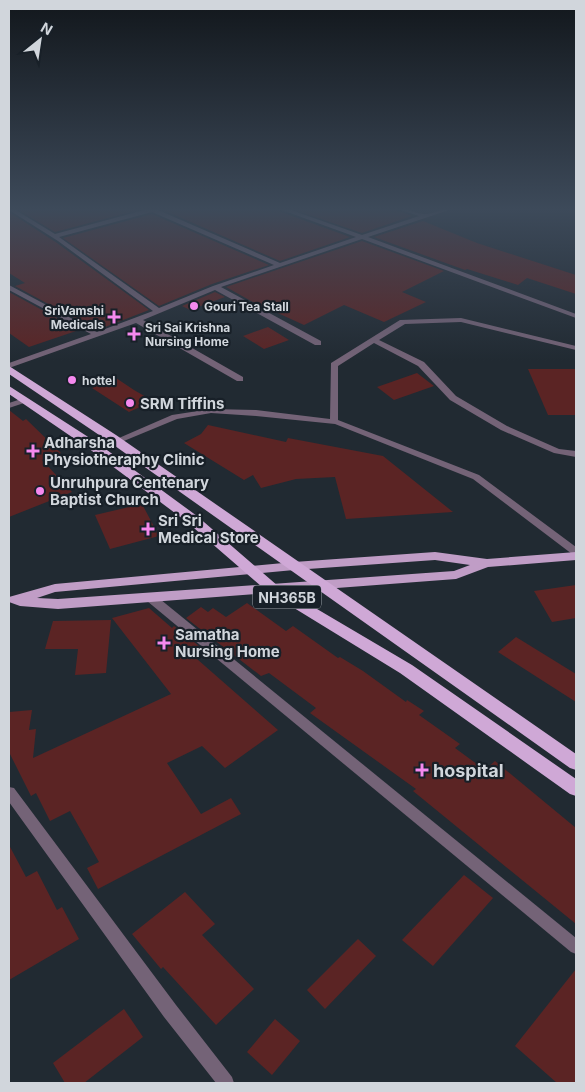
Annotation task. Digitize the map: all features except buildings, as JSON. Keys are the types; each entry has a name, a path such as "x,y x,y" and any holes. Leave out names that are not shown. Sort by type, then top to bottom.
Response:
{"highway":[{"name":"NH365B","path":"9,367 576,763"},
{"name":"NH365B","path":"9,389 92,446 192,519 273,589 406,669 576,789"}],"main road":[{"path":"11,600 56,588 294,566 435,556 487,563 576,556"},
{"path":"11,600 58,604 456,575 487,563"}],"street":[{"path":"87,260 158,311"},
{"path":"271,260 280,264"},
{"path":"9,367 137,320 215,287 292,260"},
{"path":"424,260 576,316"},
{"path":"9,287 96,334"},
{"path":"215,287 318,343"},
{"path":"137,320 240,379"},
{"path":"334,422 334,365 403,322 461,320 576,348"},
{"path":"374,340 421,364 452,398 504,428 557,451 576,454"},
{"path":"9,406 24,400"},
{"path":"116,441 175,417 211,411 256,413 334,422 476,477 576,552"},
{"path":"151,598 576,947"},
{"path":"9,792 170,1011 226,1083"}],"place":[{"name":"Gouri Tea Stall","path":"194,306"},
{"name":"SriVamshi Medicals","path":"114,317"},
{"name":"Sri Sai Krishna Nursing Home","path":"134,334"},
{"name":"hottel","path":"72,380"},
{"name":"SRM Tiffins","path":"130,403"},
{"name":"Adharsha Physiotheraphy Clinic","path":"33,451"},
{"name":"Unruhpura Centenary Baptist Church","path":"40,491"},
{"name":"Sri Sri Medical Store","path":"148,529"},
{"name":"Samatha Nursing Home","path":"164,643"},
{"name":"hospital","path":"422,770"}]}
